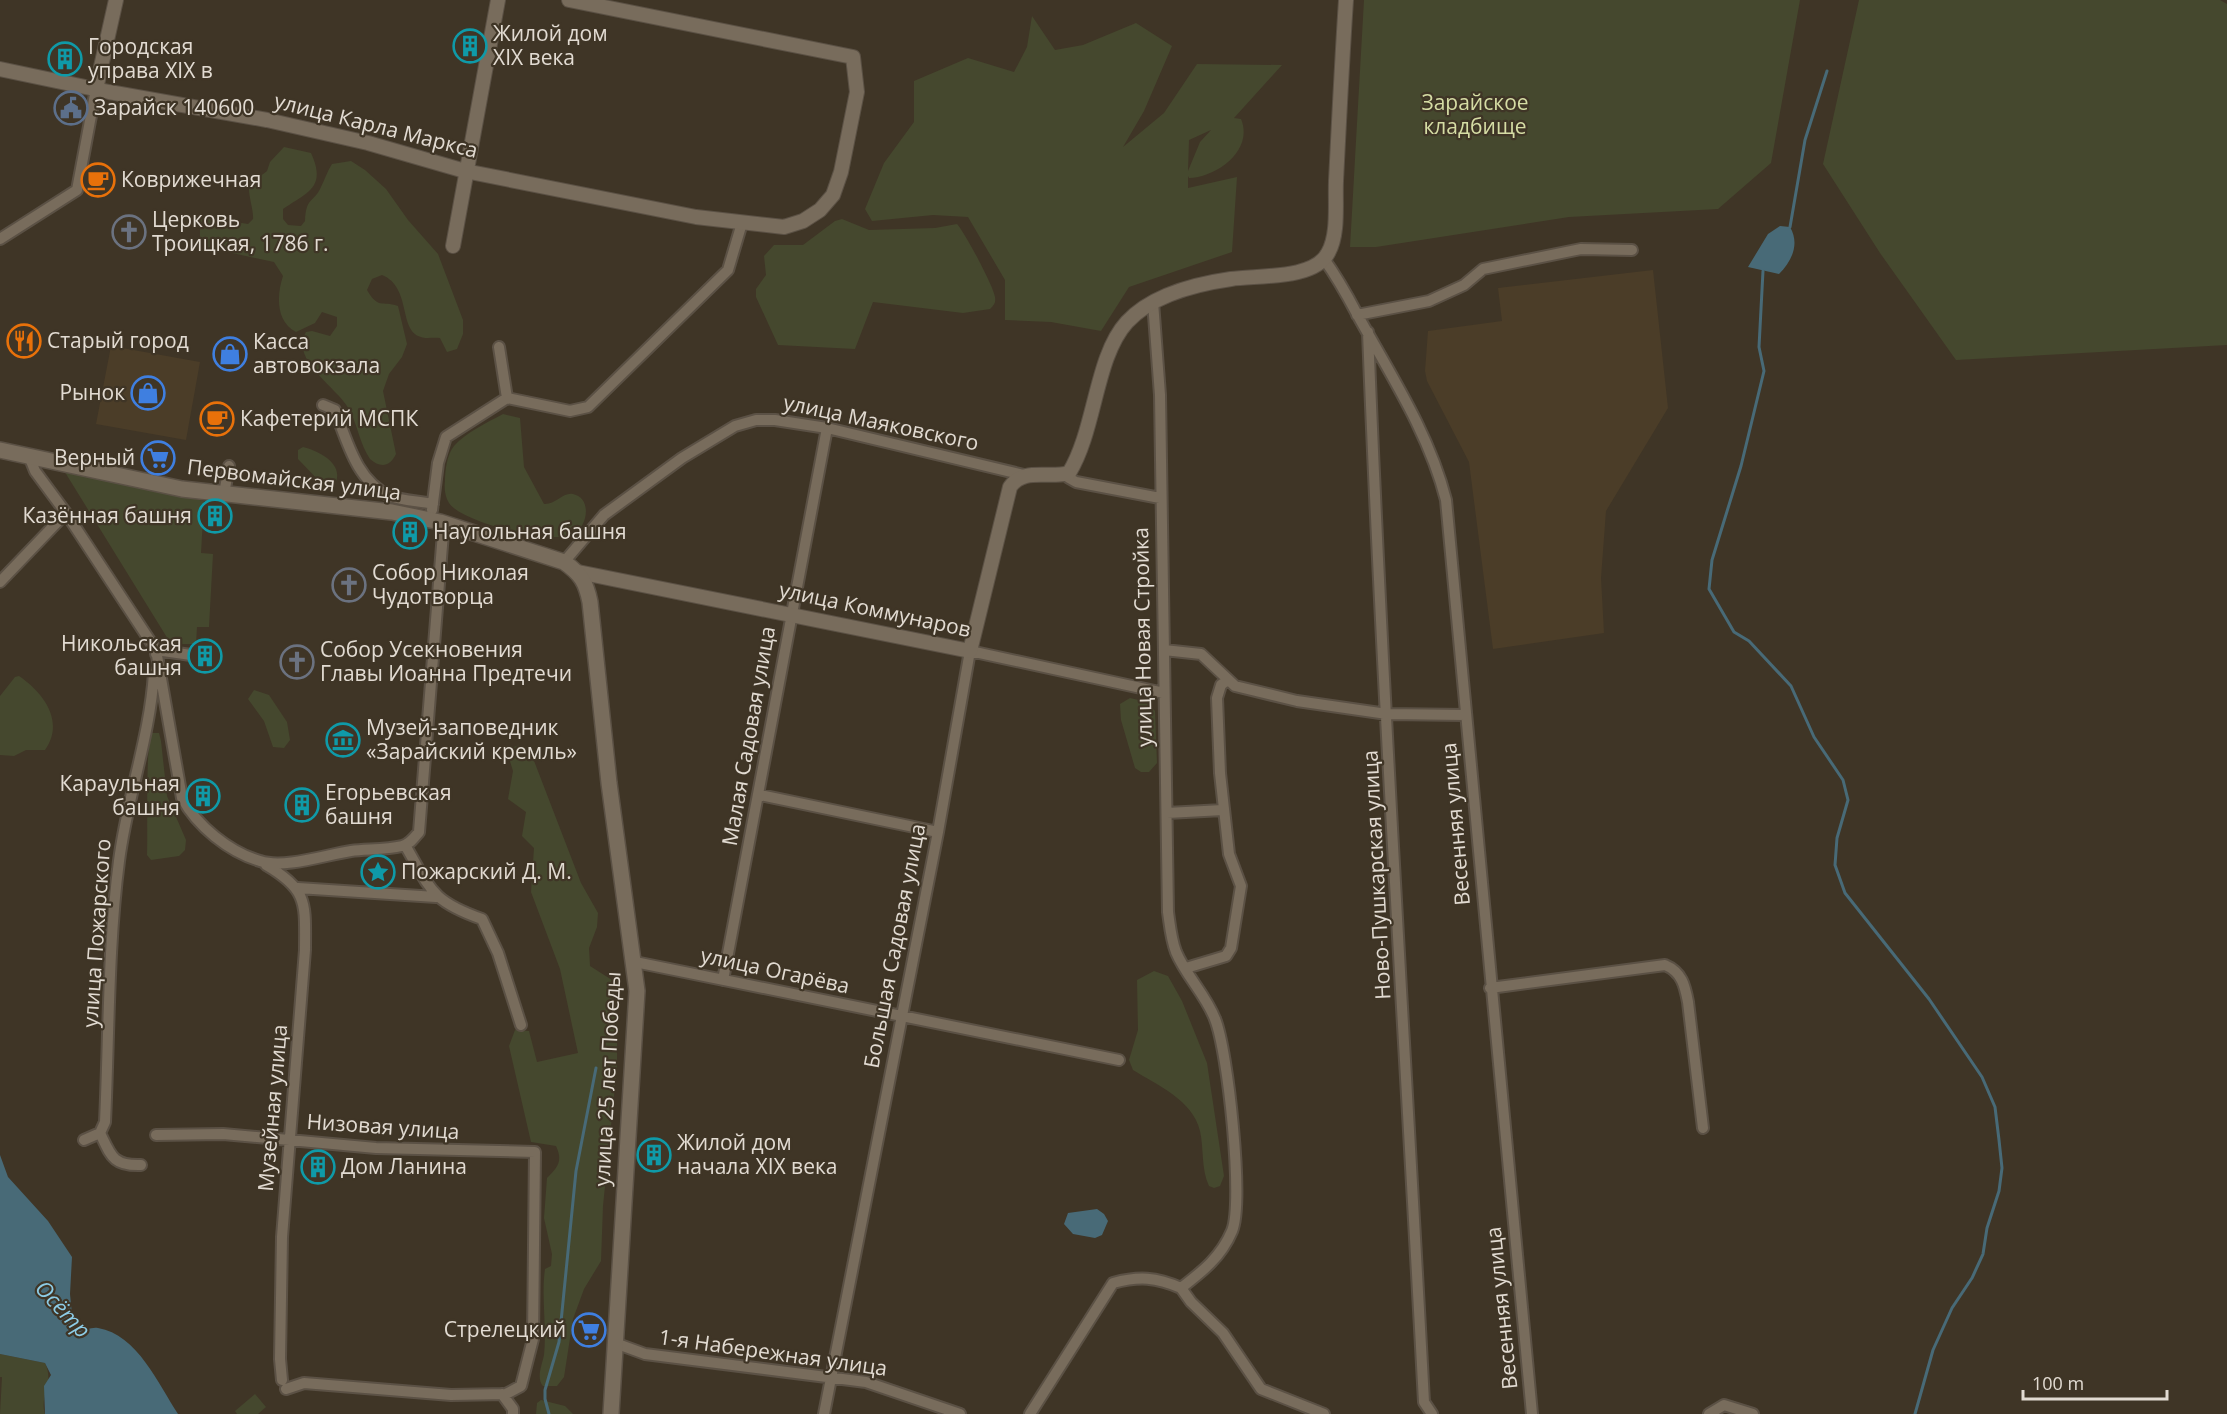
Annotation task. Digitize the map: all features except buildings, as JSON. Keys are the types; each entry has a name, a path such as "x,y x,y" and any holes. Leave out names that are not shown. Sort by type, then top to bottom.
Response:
{"main road":[{"name":"Первомайская улица","path":"0,450 160,485 224,494 363,507 436,521 564,562 578,572"},
{"name":"улица 25 лет Победы","path":"578,572 586,582 590,602 609,783 635,962 637,991 611,1414"}],"street":[{"path":"0,238 77,189 116,0"},
{"path":"453,246 498,0"},
{"name":"улица Карла Маркса","path":"0,69 267,120 368,143 465,171 522,180 696,217 784,227 803,221 820,210 832,195 841,172 857,93 853,57 569,0"},
{"path":"1160,498 1076,482 1069,478 1069,473 1086,434 1114,340 1128,321 1154,302 1190,288 1233,279 1301,270 1314,267 1324,260 1333,239 1346,0"},
{"path":"259,861 290,863 325,855 405,845 419,832 443,533 436,521 433,504 438,463 446,437 507,398 570,411 588,407 728,270 742,223"},
{"path":"1358,315 1429,301 1464,285 1483,269 1581,249 1632,250"},
{"name":"Весенняя улица","path":"1324,260 1343,285 1434,459 1446,500 1490,988 1532,1414"},
{"name":"улица Новая Стройка","path":"1154,302 1160,396 1160,498 1170,921 1177,954 1212,1013 1222,1045 1238,1194 1233,1229 1221,1252 1212,1264 1181,1288"},
{"name":"Ново-Пушкарская улица","path":"1368,332 1372,490 1388,714 1424,1402 1432,1414"},
{"path":"499,347 507,398"},
{"path":"323,405 335,411 355,463 370,480 390,496 433,504"},
{"name":"улица Маяковского","path":"564,562 604,515 682,458 735,426 756,420 775,420 828,428 1024,475"},
{"name":"Малая Садовая улица","path":"723,980 760,795 790,615 828,428"},
{"path":"29,456 35,471 66,513 156,650 182,798 190,812 213,834 281,874 298,888 436,897 458,910 482,919 498,953 521,1025"},
{"path":"224,494 229,466"},
{"path":"1024,475 1059,476 1069,473"},
{"name":"Большая Садовая улица","path":"824,1414 833,1378 840,1323 938,832 969,651 1010,487 1016,479 1024,475"},
{"path":"0,582 66,513"},
{"name":"улица Коммунаров","path":"578,572 1164,693"},
{"path":"156,650 191,656"},
{"name":"улица Пожарского","path":"100,1133 105,1122 119,864 126,810 152,706 156,650"},
{"path":"1164,650 1201,654 1226,681 1235,686 1297,701 1388,714 1466,715"},
{"path":"1186,968 1226,957 1231,948 1241,886 1228,854 1223,810 1218,698 1221,685 1226,681"},
{"path":"760,795 938,832"},
{"path":"1167,813 1223,810"},
{"path":"405,845 436,897"},
{"name":"Музейная улица","path":"298,888 305,909 305,950 282,1237 279,1359 284,1384 304,1383 451,1395 504,1394"},
{"name":"улица Огарёва","path":"635,962 1119,1060"},
{"path":"1490,988 1665,965 1673,968 1684,982 1703,1128"},
{"path":"84,1140 100,1133 111,1156 120,1163 141,1165"},
{"name":"Низовая улица","path":"156,1135 223,1134 376,1148 535,1152 533,1339 521,1386 504,1394"},
{"path":"1029,1414 1113,1282 1136,1277 1152,1277 1181,1288 1191,1302 1224,1333 1262,1389 1324,1414"},
{"name":"1-я Набережная улица","path":"615,1343 645,1354 882,1386 960,1414"},
{"path":"504,1394 513,1409 513,1414"},
{"path":"1709,1414 1724,1405 1753,1414"}],"shaded area":[{"path":"1653,270 1668,408 1606,511 1601,578 1604,633 1493,649 1469,462 1427,381 1425,371 1428,331 1502,321 1498,288"},
{"name":"Рынок","path":"111,346 200,362 186,440 96,424"}],"green space":[{"name":"Зарайское кладбище","path":"1364,0 1800,0 1771,163 1718,209 1569,217 1376,247 1350,247"},
{"path":"1859,0 2220,0 2227,4 2227,345 1956,360 1880,253 1823,164"},
{"path":"1032,16 1055,50 1083,45 1136,23 1172,46 1144,111 1123,147 1164,113 1197,64 1282,65 1234,118 1241,119 1244,130 1238,151 1230,160 1211,173 1189,178 1188,176 1188,188 1237,177 1232,252 1129,287 1101,331 1051,322 1005,320 1005,280 968,217 933,215 872,221 865,209 884,163 914,122 914,81 968,58 1014,72 1027,47","holes":["1211,130 1200,142 1188,171 1189,140"]},
{"path":"284,147 311,153 317,174 312,188 283,209 283,219 288,225 301,226 305,221 307,207 318,192 332,164 351,161 386,189 408,220 438,254 463,320 463,334 457,349 447,352 440,338 423,338 414,333 406,318 398,289 391,281 382,275 372,279 367,290 375,300 398,306 407,344 402,357 389,374 383,391 396,454 388,464 377,464 370,459 350,411 310,364 304,353 303,343 306,332 312,331 330,336 337,326 337,317 322,312 315,323 296,332 284,321 281,314 279,299 283,276 274,262 204,247 200,240 200,220 204,217 248,224 253,219 249,185 267,171 270,162"},
{"path":"842,219 869,230 935,228 957,224 990,282 995,297 994,304 990,309 963,313 873,302 855,349 778,345 756,297 756,289 766,275 764,256 774,245 803,245 835,221"},
{"path":"503,414 520,418 524,467 544,504 552,503 569,494 583,501 585,519 574,534 548,537 509,530 471,518 457,511 449,503 446,495 445,472 452,449 470,432"},
{"path":"303,447 329,460 336,470 335,484 328,485 320,482 298,459 298,450"},
{"path":"63,469 204,501 201,553 213,554 209,627 197,627 196,644 171,644"},
{"path":"19,676 36,691 49,709 53,729 51,739 45,750 26,750 14,756 0,755 0,696 15,677"},
{"path":"254,690 269,695 287,722 290,740 284,748 273,747 264,721 248,699"},
{"path":"1130,698 1147,702 1155,711 1157,763 1149,772 1141,772 1135,768 1121,720 1120,704"},
{"path":"152,733 159,733 167,796 186,840 185,850 179,856 151,860 147,855 147,790 148,754"},
{"path":"519,745 531,753 581,883 598,913 597,927 589,948 590,966 612,980 617,994 617,1066 603,1206 601,1261 584,1289 573,1319 564,1377 557,1386 543,1386 540,1375 545,1344 545,1269 551,1266 552,1254 544,1218 547,1178 557,1167 559,1156 556,1146 531,1142 509,1046 515,1030 529,1031 537,1062 578,1053 560,969 531,892 534,848 522,836 526,812 508,799 513,771 509,758 511,748"},
{"path":"1154,971 1168,976 1182,1001 1207,1063 1224,1176 1220,1186 1214,1188 1209,1186 1206,1179 1200,1131 1190,1110 1173,1094 1133,1070 1129,1060 1138,1030 1137,980"},
{"path":"0,1354 45,1363 48,1370 48,1383 44,1401 45,1414 0,1414 2,1377 0,1377"},
{"path":"255,1394 266,1407 258,1414 237,1414 235,1411"},
{"path":"541,1400 565,1406 573,1414 536,1414 537,1403"}],"water":[{"path":"1780,226 1790,227 1794,240 1791,258 1784,269 1779,274 1748,267 1768,234"},
{"name":"Осётр","path":"0,1155 8,1177 48,1221 72,1257 70,1294 73,1325 79,1331 98,1328 112,1332 124,1340 145,1362 178,1414 45,1414 44,1386 51,1375 45,1363 0,1354"},
{"path":"1097,1209 1108,1221 1102,1235 1095,1238 1073,1234 1064,1224 1068,1213"}],"waterway":[{"path":"1790,227 1805,140 1827,71"},
{"path":"1763,271 1759,347 1764,371 1741,466 1712,560 1709,589 1734,632 1749,641 1791,686 1814,737 1843,780 1848,800 1837,838 1835,865 1845,893 1929,999 1982,1077 1995,1107 2002,1168 1999,1191 1987,1228 1983,1254 1972,1278 1952,1308 1933,1350 1915,1414"},
{"path":"549,1414 545,1390 559,1342 576,1171 596,1068"}],"place":[{"name":"Жилой дом XIX века","path":"470,46"},
{"name":"Городская управа XIX в","path":"65,59"},
{"name":"Зарайск 140600","path":"71,108"},
{"name":"Коврижечная","path":"98,180"},
{"name":"Церковь Троицкая, 1786 г.","path":"129,232"},
{"name":"Старый город","path":"24,341"},
{"name":"Касса автовокзала","path":"230,354"},
{"name":"Рынок","path":"148,393"},
{"name":"Кафетерий МСПК","path":"217,419"},
{"name":"Верный","path":"158,458"},
{"name":"Казённая башня","path":"215,516"},
{"name":"Наугольная башня","path":"410,532"},
{"name":"Собор Николая Чудотворца","path":"349,585"},
{"name":"Никольская башня","path":"205,656"},
{"name":"Собор Усекновения Главы Иоанна Предтечи","path":"297,662"},
{"name":"Музей-заповедник «Зарайский кремль»","path":"343,740"},
{"name":"Караульная башня","path":"203,796"},
{"name":"Егорьевская башня","path":"302,805"},
{"name":"Пожарский Д. М.","path":"378,872"},
{"name":"Жилой дом начала XIX века","path":"654,1155"},
{"name":"Дом Ланина","path":"318,1167"},
{"name":"Стрелецкий","path":"589,1330"}]}
